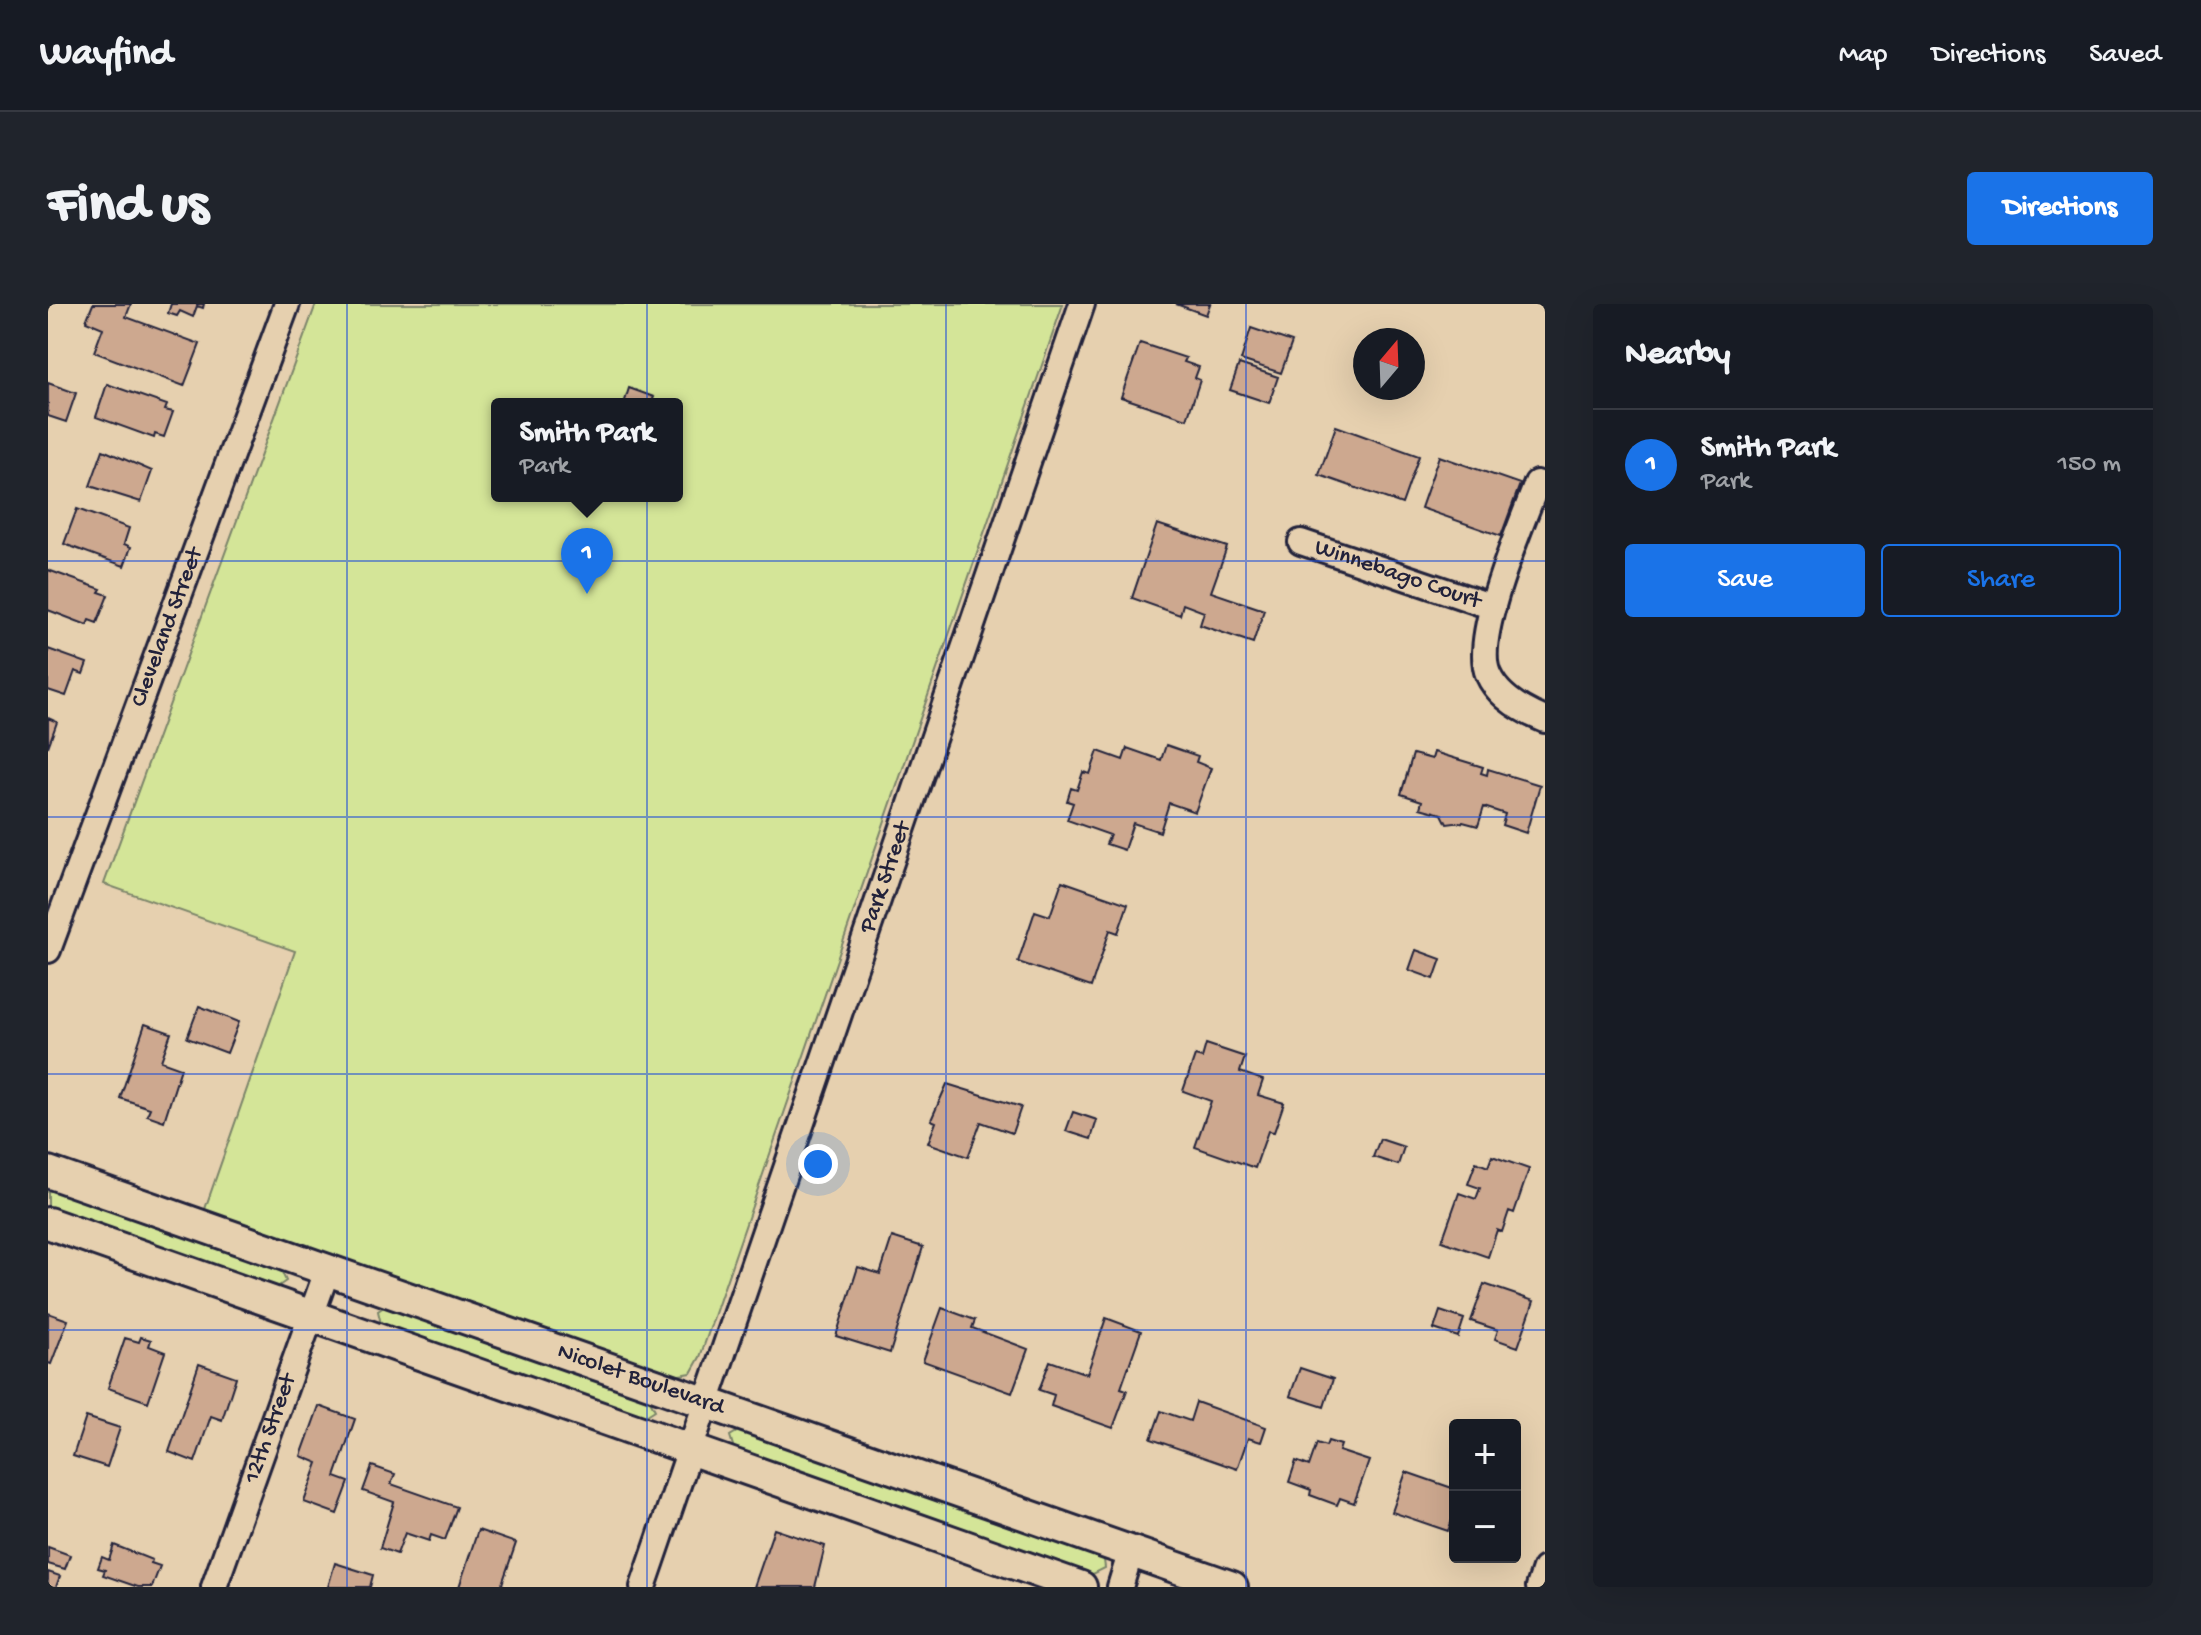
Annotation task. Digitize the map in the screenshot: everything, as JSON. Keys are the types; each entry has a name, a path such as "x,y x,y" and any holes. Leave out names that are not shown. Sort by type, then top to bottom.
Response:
{"street":[{"name":"Cleveland Street","path":"48,950 287,304"},
{"name":"Park Street","path":"643,1587 1082,304"},
{"name":"Winnebago Court","path":"1537,483 1493,607 1483,650 1488,674 1502,693 1524,712 1545,720"},
{"name":"Winnebago Court","path":"1301,542 1493,607"},
{"name":"Nicolet Boulevard","path":"48,1172 1232,1587"},
{"name":"Nicolet Boulevard","path":"48,1223 1081,1587"},
{"name":"12th Street","path":"214,1587 327,1271"},
{"path":"1120,1587 1131,1551"},
{"path":"1539,1587 1545,1569"}],"green space":[{"path":"316,304 1063,304 700,1357 691,1373 674,1376 204,1212 295,951 104,884"},
{"path":"48,1187 280,1268 286,1281 276,1288 48,1209"},
{"path":"388,1304 648,1397 655,1410 644,1417 381,1324 378,1311"},
{"path":"740,1430 1098,1553 1104,1560 1105,1568 1093,1574 734,1449 730,1436"}],"building":[{"path":"93,304 131,304 126,317 200,344 184,386 94,352 103,328 86,321"},
{"path":"171,304 204,304 203,308 197,306 193,317 180,311 177,316 168,313"},
{"path":"1176,304 1210,304 1206,315"},
{"path":"1251,328 1292,342 1281,373 1241,360"},
{"path":"1140,343 1186,358 1184,362 1199,367 1195,378 1200,380 1187,419 1121,397"},
{"path":"1239,364 1278,377 1269,403 1230,390"},
{"path":"48,383 76,393 66,422 48,416"},
{"path":"107,384 167,405 165,410 173,412 164,437 155,434 154,438 96,417"},
{"path":"629,388 654,397 654,398 626,398"},
{"path":"1336,426 1419,456 1402,504 1319,475"},
{"path":"103,450 152,471 141,502 90,486"},
{"path":"1439,456 1520,484 1501,536 1421,508"},
{"path":"77,509 129,528 124,544 131,547 124,566 64,544"},
{"path":"1157,524 1227,547 1211,592 1264,610 1253,643 1200,625 1204,612 1183,604 1180,615 1132,598"},
{"path":"48,570 101,589 99,592 108,595 97,623 89,620 87,625 48,610"},
{"path":"48,649 87,663 83,674 75,671 66,696 48,690"},
{"path":"48,718 57,722 48,747"},
{"path":"1166,745 1198,756 1196,762 1211,768 1195,812 1169,803 1160,832 1133,823 1124,850 1106,844 1110,835 1067,820 1073,803 1067,801 1071,788 1077,790 1083,772 1090,774 1098,751 1123,760 1127,748 1161,760"},
{"path":"1434,752 1483,767 1481,773 1487,775 1488,769 1540,785 1526,833 1502,825 1505,814 1484,807 1478,826 1463,822 1447,824 1442,814 1420,808 1422,801 1401,794 1413,754 1432,759"},
{"path":"1062,881 1128,904 1118,933 1110,930 1091,987 1018,962 1035,911 1050,916"},
{"path":"1416,950 1441,959 1434,979 1409,970"},
{"path":"199,1006 239,1022 227,1053 187,1038"},
{"path":"145,1024 171,1033 161,1061 181,1068 164,1121 147,1115 150,1108 120,1098"},
{"path":"1206,1044 1245,1057 1240,1072 1263,1080 1258,1095 1284,1103 1274,1132 1268,1131 1255,1168 1195,1147 1211,1101 1183,1091 1195,1056 1202,1058"},
{"path":"947,1084 1021,1107 1012,1133 981,1122 968,1157 928,1143 936,1122 931,1120"},
{"path":"1073,1112 1097,1120 1091,1139 1066,1131"},
{"path":"1380,1139 1404,1147 1398,1165 1373,1157"},
{"path":"1492,1156 1529,1169 1514,1213 1509,1211 1502,1232 1497,1230 1488,1257 1442,1241 1459,1193 1476,1199 1480,1188 1468,1184 1476,1162 1488,1167"},
{"path":"892,1237 923,1247 890,1353 836,1336 858,1267 880,1274"},
{"path":"1484,1284 1534,1301 1518,1347 1495,1339 1498,1330 1471,1321"},
{"path":"942,1308 975,1320 972,1328 1028,1349 1012,1393 923,1361"},
{"path":"1440,1311 1464,1319 1458,1337 1434,1329"},
{"path":"48,1313 68,1320 51,1364 48,1363"},
{"path":"1106,1318 1141,1331 1121,1388 1127,1390 1113,1428 1051,1406 1054,1395 1039,1390 1050,1361 1087,1374"},
{"path":"141,1337 151,1340 149,1346 165,1352 148,1402 108,1388 125,1338 139,1342"},
{"path":"199,1364 236,1377 222,1420 211,1416 195,1462 169,1452"},
{"path":"1300,1368 1333,1379 1324,1407 1290,1396"},
{"path":"1196,1402 1266,1427 1261,1442 1248,1438 1237,1469 1151,1439 1161,1411 1190,1421"},
{"path":"319,1406 355,1419 335,1477 349,1482 337,1514 304,1502 318,1463 301,1456"},
{"path":"86,1417 120,1428 107,1467 73,1456"},
{"path":"1328,1441 1341,1445 1339,1451 1369,1461 1354,1503 1340,1498 1337,1505 1310,1495 1311,1490 1289,1482 1296,1461 1309,1466 1317,1443 1326,1446"},
{"path":"372,1466 395,1474 391,1484 457,1507 445,1540 431,1535 429,1541 405,1533 397,1554 380,1548 394,1502 363,1491"},
{"path":"1406,1472 1449,1487 1448,1531 1392,1512"},
{"path":"774,1529 825,1546 815,1587 754,1587"},
{"path":"478,1530 516,1543 502,1584 505,1587 459,1587"},
{"path":"114,1545 160,1566 152,1587 138,1587 103,1575 105,1570 98,1568 102,1557 109,1560"},
{"path":"48,1547 70,1555 65,1569 48,1564"},
{"path":"335,1563 373,1575 370,1587 328,1587"},
{"path":"48,1572 60,1576 56,1587 48,1587"}],"place":[{"name":"Smith Park","path":"587,594"}]}
